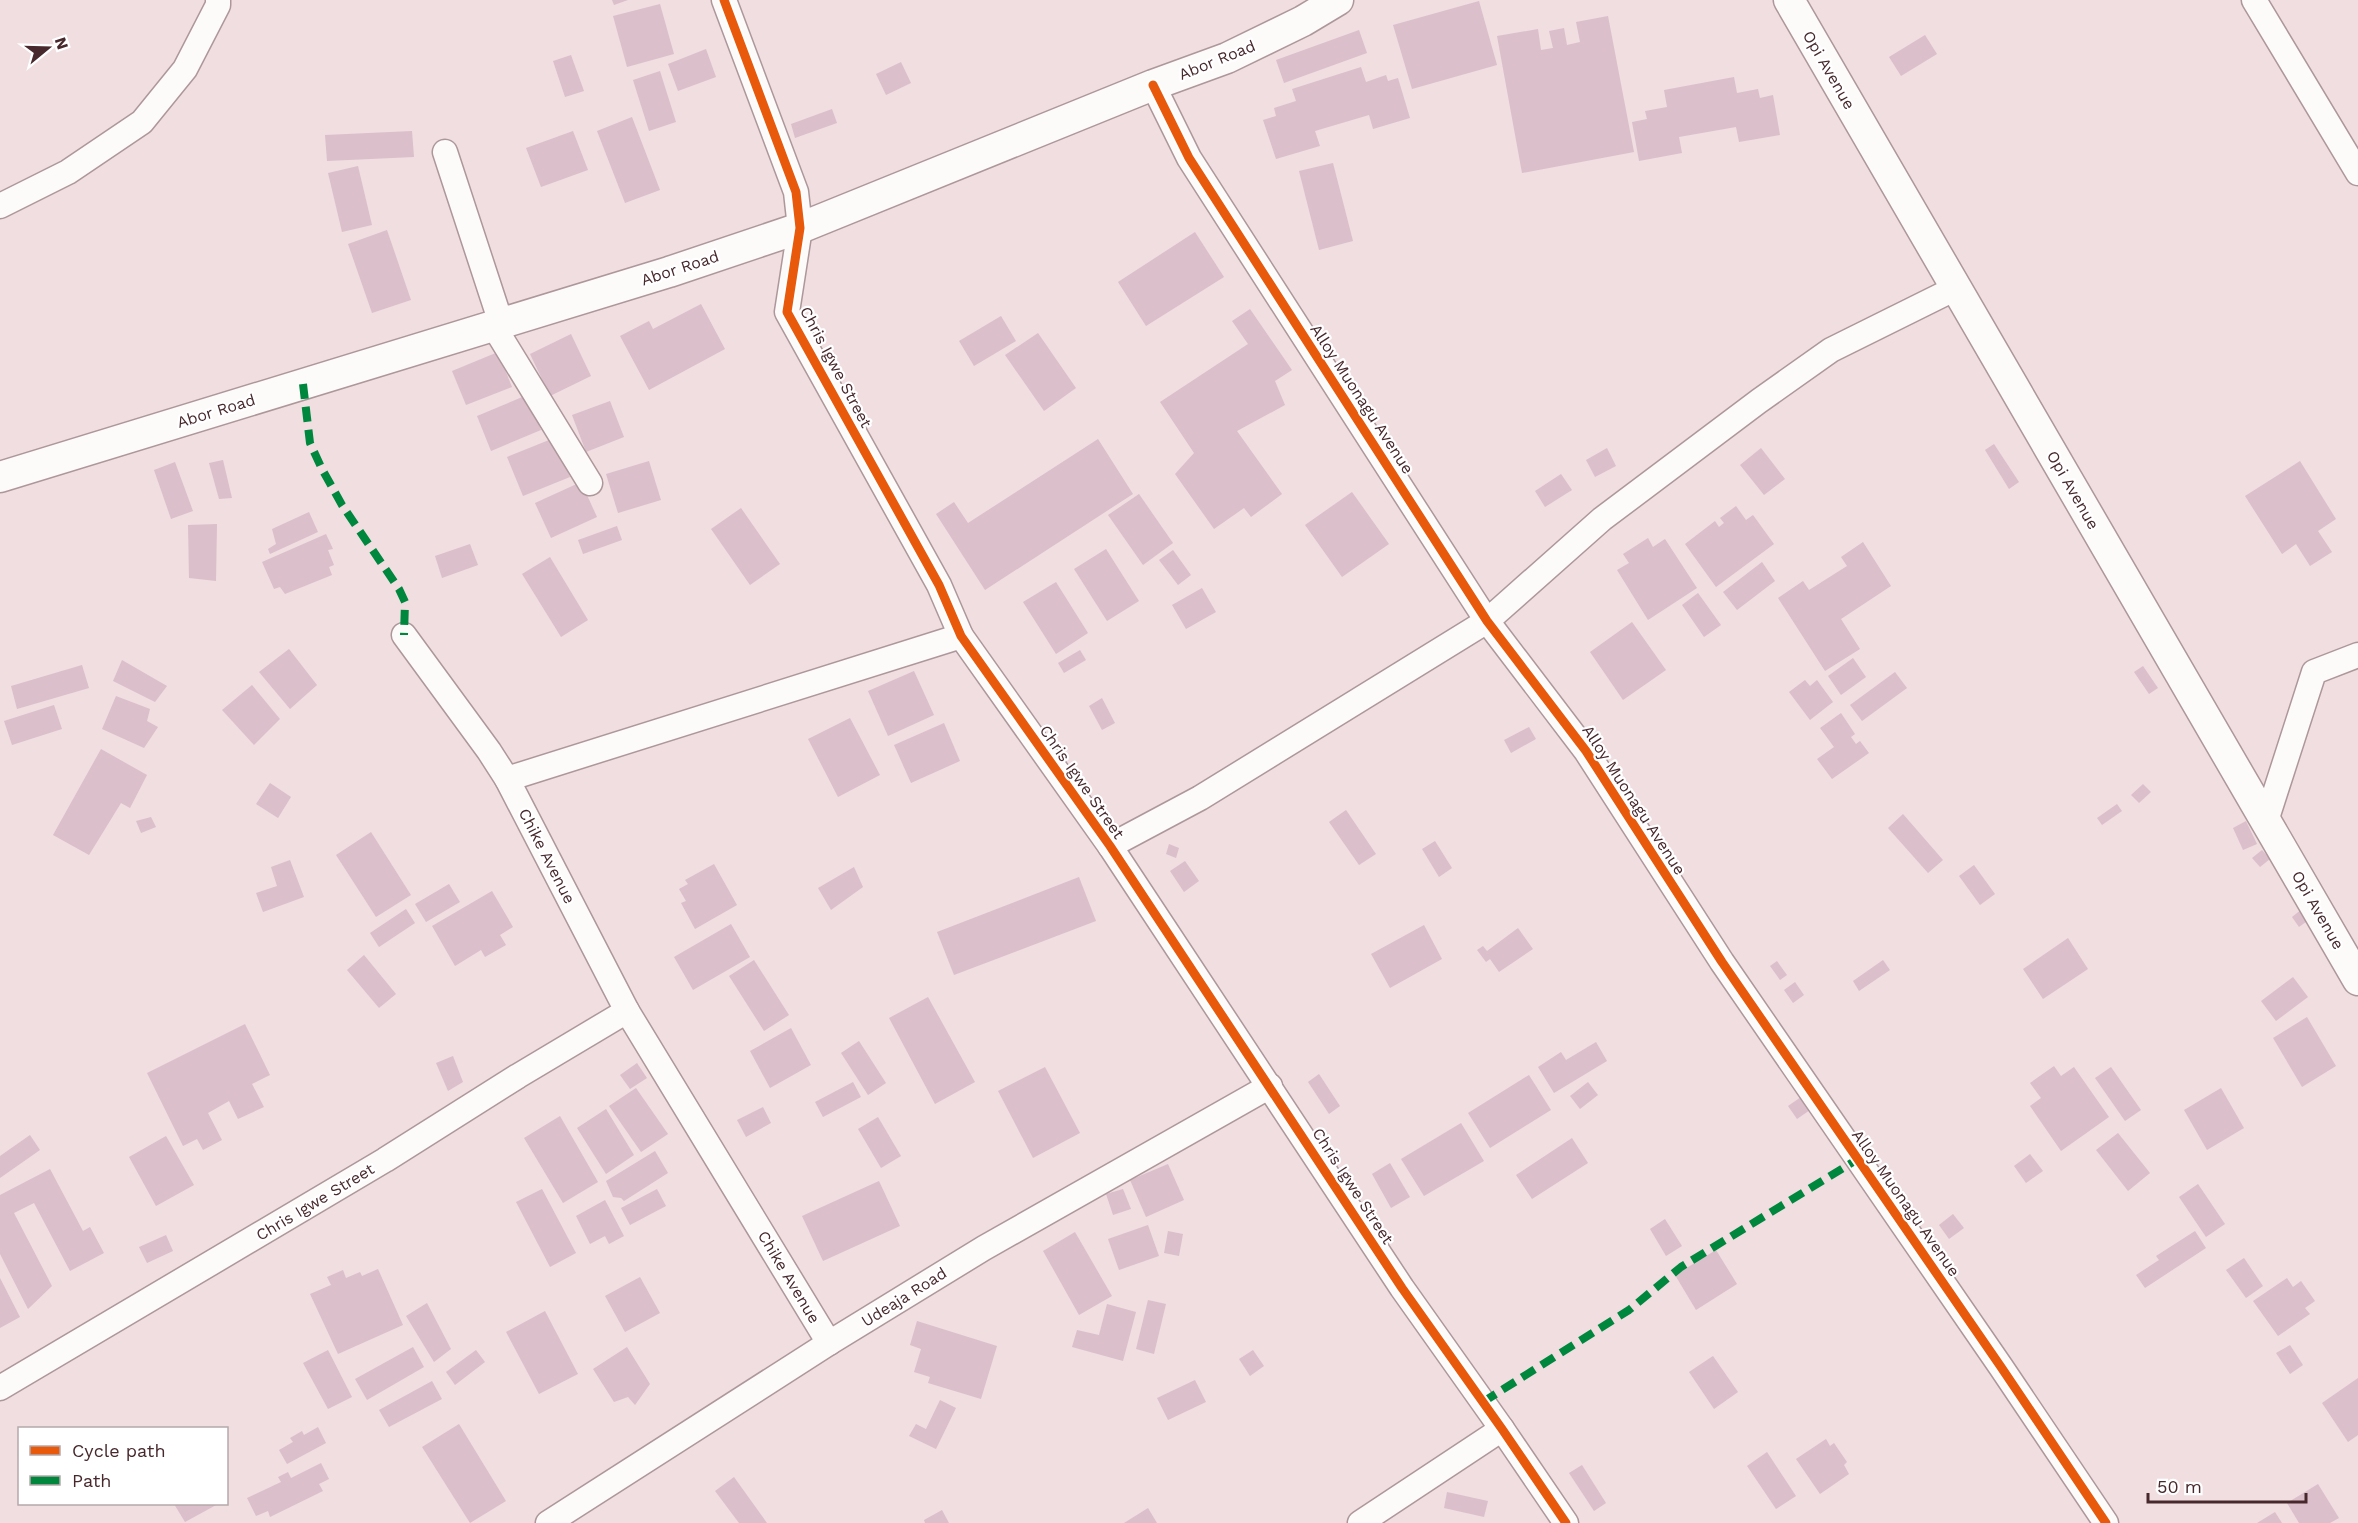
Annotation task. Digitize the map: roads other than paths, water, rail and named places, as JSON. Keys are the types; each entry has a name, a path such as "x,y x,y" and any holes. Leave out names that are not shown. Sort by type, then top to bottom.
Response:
{"street":[{"path":"0,206 68,172 142,122 185,69 218,5 218,0"},
{"name":"Chris Igwe Street","path":"724,0 796,192 800,228 787,312 939,585 961,636 1110,846 1402,1288 1566,1523"},
{"name":"Abor Road","path":"0,477 669,272 800,228 1153,85 1227,58 1303,11 1338,0"},
{"name":"Opi Avenue","path":"1789,0 2358,980"},
{"path":"2254,0 2358,172"},
{"name":"Alloy Muonagu Avenue","path":"1153,85 1189,158 1487,621 1586,751 1722,962 2106,1523"},
{"path":"445,152 497,324 590,483"},
{"path":"1110,846 1200,798 1487,621 1602,519 1759,400 1832,350 1956,288"},
{"name":"Chike Avenue","path":"404,635 507,779 627,1011 829,1343"},
{"path":"507,779 961,636"},
{"path":"2266,821 2313,672 2358,655"},
{"name":"Chris Igwe Street","path":"0,1388 386,1160 518,1076 627,1011"},
{"name":"Udeaja Road","path":"548,1523 829,1343 984,1248 1270,1086"},
{"path":"1360,1523 1502,1429"}]}
